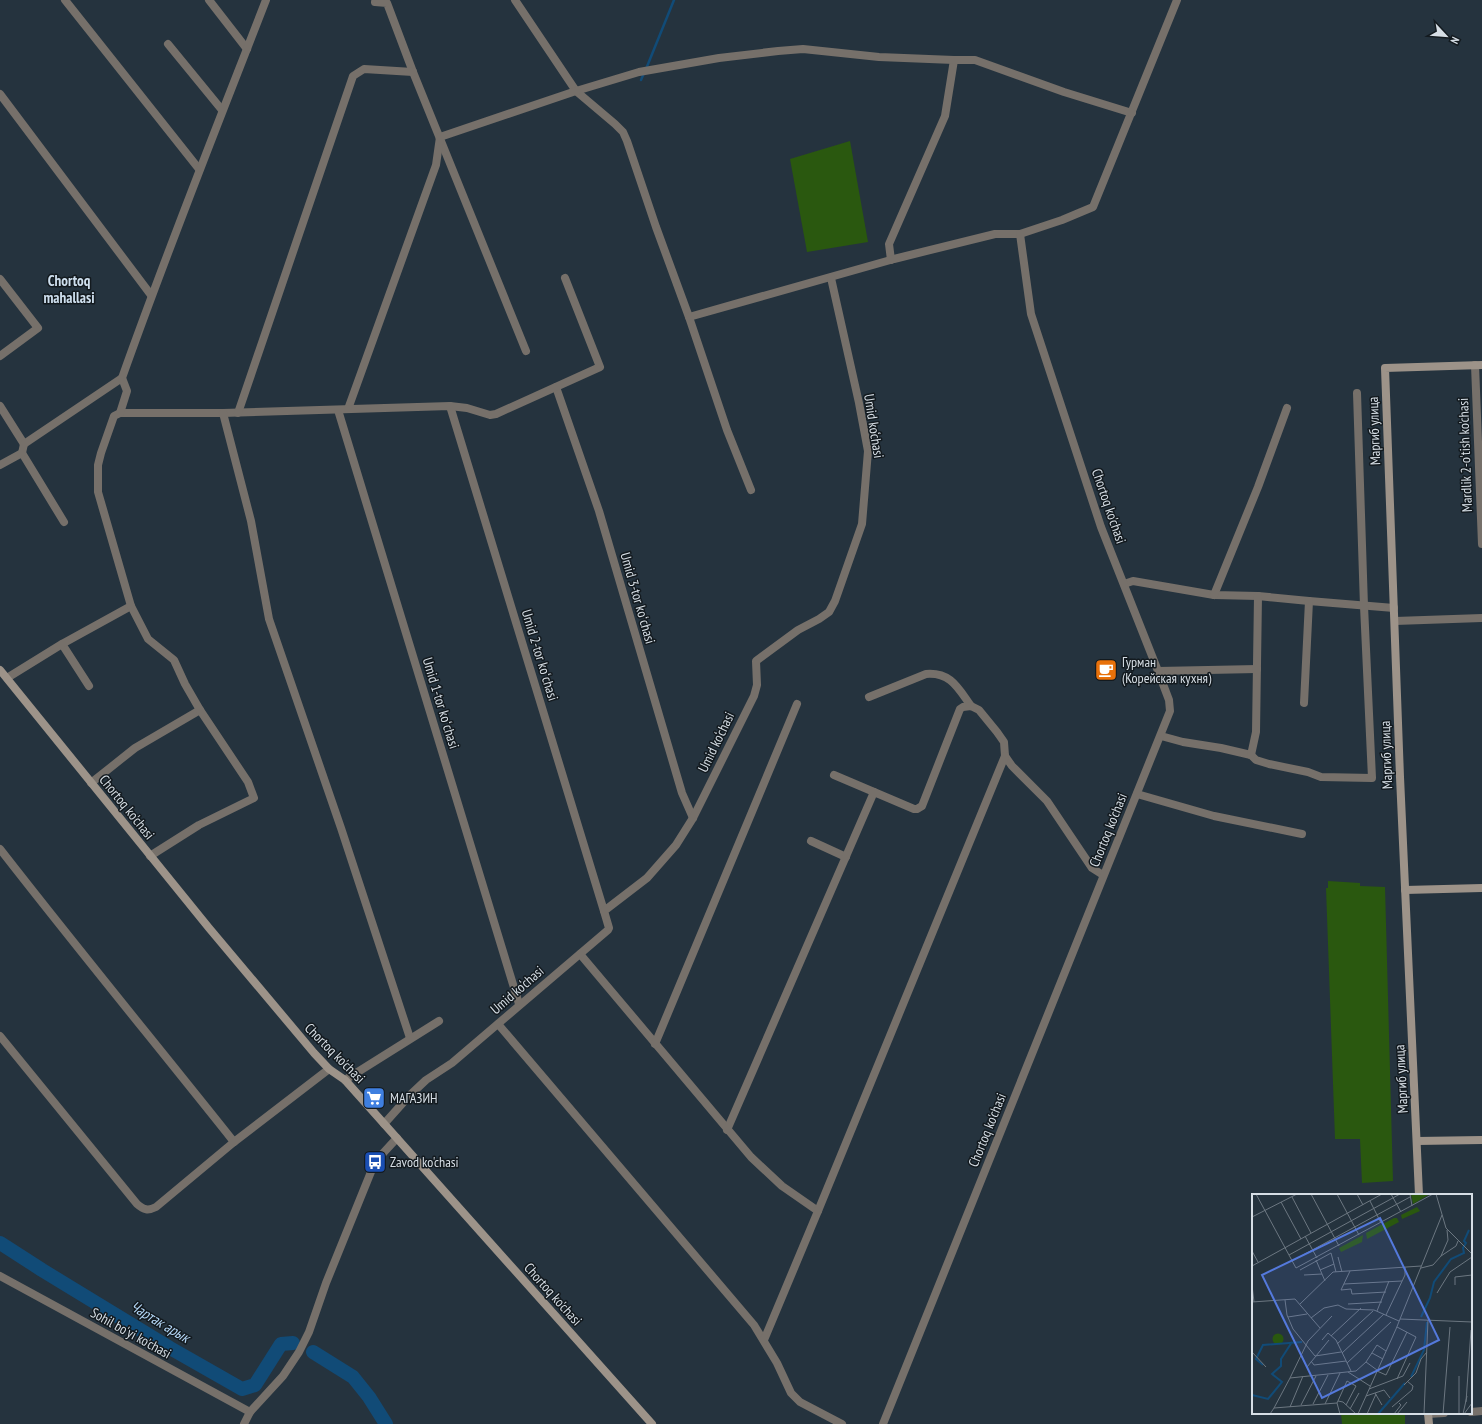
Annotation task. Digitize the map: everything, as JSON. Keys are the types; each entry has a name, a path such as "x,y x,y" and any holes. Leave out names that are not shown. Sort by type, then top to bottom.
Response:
{"street":[{"path":"65,0 199,170"},
{"path":"209,0 247,49"},
{"path":"64,522 22,452 24,444 122,378 151,295 266,0"},
{"path":"515,0 576,91 615,124 627,141 727,430 751,490"},
{"path":"689,317 891,260 995,234 1020,234 1062,220 1093,207 1177,0"},
{"path":"375,2 388,3 413,72 526,350"},
{"path":"168,44 222,110"},
{"path":"440,137 576,91 639,72 719,58 796,50 879,57 975,60 1064,92 1132,113"},
{"path":"891,260 889,244 945,116 954,60"},
{"path":"238,413 353,76 364,69 413,72"},
{"path":"0,94 151,295"},
{"path":"348,409 436,165 440,137"},
{"name":"Chortoq ko'chasi","path":"883,1424 1103,875 1168,719 1170,705 1101,527 1031,314 1020,234"},
{"path":"150,856 199,824 254,798 248,782 200,710 185,684 174,660 148,638 132,606 98,492 98,465 114,416 120,413 238,413 450,406 467,408 490,415 496,414 600,367 565,278"},
{"name":"Umid ko‘chasi","path":"384,1124 409,1096 426,1080 452,1063 519,1004 609,929 604,911 647,878 676,845 693,818 754,696 757,685 756,662 798,630 829,612 835,601 862,524 868,452 859,403 831,278"},
{"path":"0,279 38,328 0,356"},
{"name":"Маргиб улица","path":"1419,1194 1405,890 1385,368 1478,365"},
{"name":"Mardlik 2-o'tish ko'chasi","path":"1478,365 1482,544"},
{"path":"120,413 127,391 122,378"},
{"name":"Umid 3-tor koʻchasi","path":"556,387 599,511 680,786 693,818"},
{"path":"1161,736 1183,742 1222,748 1251,755 1256,760 1308,772 1322,777 1372,778 1364,606 1357,393"},
{"path":"0,406 24,444"},
{"name":"Umid 2-tor koʻchasi","path":"450,406 604,911"},
{"path":"1214,595 1258,487 1287,408"},
{"name":"Umid 1-tor koʻchasi","path":"338,410 519,1004"},
{"path":"222,413 251,521 270,619 410,1038"},
{"path":"0,465 22,452"},
{"path":"1124,584 1133,581 1214,595 1258,596 1394,608"},
{"path":"1251,755 1256,732 1258,596"},
{"path":"1304,703 1309,601"},
{"path":"7,678 62,644 132,606"},
{"path":"1395,621 1482,618"},
{"path":"62,644 89,686"},
{"path":"1158,671 1257,669"},
{"name":"Chortoq ko'chasi","path":"0,671 269,1001 329,1069 345,1080 652,1424"},
{"path":"764,1340 1005,756 1003,739 979,710 971,706 952,680 935,673 926,674 869,697"},
{"path":"655,1044 797,704"},
{"path":"834,775 917,809 922,806 960,710 967,705 971,706"},
{"path":"91,783 135,748 200,710"},
{"path":"1005,756 1012,766 1047,801 1092,868 1103,875"},
{"path":"727,1130 874,792"},
{"path":"1137,794 1214,816 1302,834"},
{"path":"810,841 846,857"},
{"path":"0,849 234,1142"},
{"path":"1405,890 1482,888"},
{"path":"580,954 751,1157 782,1186 818,1212"},
{"path":"345,1080 439,1021"},
{"path":"498,1024 754,1325 764,1340 792,1393 800,1402 842,1424"},
{"path":"0,1036 137,1204 149,1210 156,1207 234,1142 329,1069"},
{"path":"244,1424 250,1412 283,1376 299,1352 309,1332 326,1283 375,1162 397,1138"},
{"path":"1416,1141 1482,1140"},
{"name":"Sohil bo'yi ko'chasi","path":"0,1276 250,1412"},
{"path":"1472,1412 1482,1411"},
{"path":"1428,1414 1429,1424"}],"green space":[{"path":"850,141 868,242 807,252 790,159"},
{"path":"1328,881 1360,883 1360,886 1385,887 1393,1181 1362,1183 1360,1139 1335,1139 1326,888 1328,888"},
{"path":"1341,1414 1405,1414 1405,1424 1342,1424"}],"waterway":[{"path":"646,69 674,0"},
{"path":"641,80 644,73"},
{"name":"Чартак арык","path":"0,1243 170,1348 242,1389 255,1385 281,1344 293,1343"},
{"name":"Чартак арык","path":"313,1352 353,1377 369,1397 386,1424"}],"place":[{"name":"Гурман (Корейская кухня)","path":"1106,670"},
{"name":"МАГАЗИН","path":"374,1098"},
{"name":"Zavod ko'chasi","path":"375,1162"}],"district":[{"name":"Chortoq mahallasi","path":"69,290"}]}
